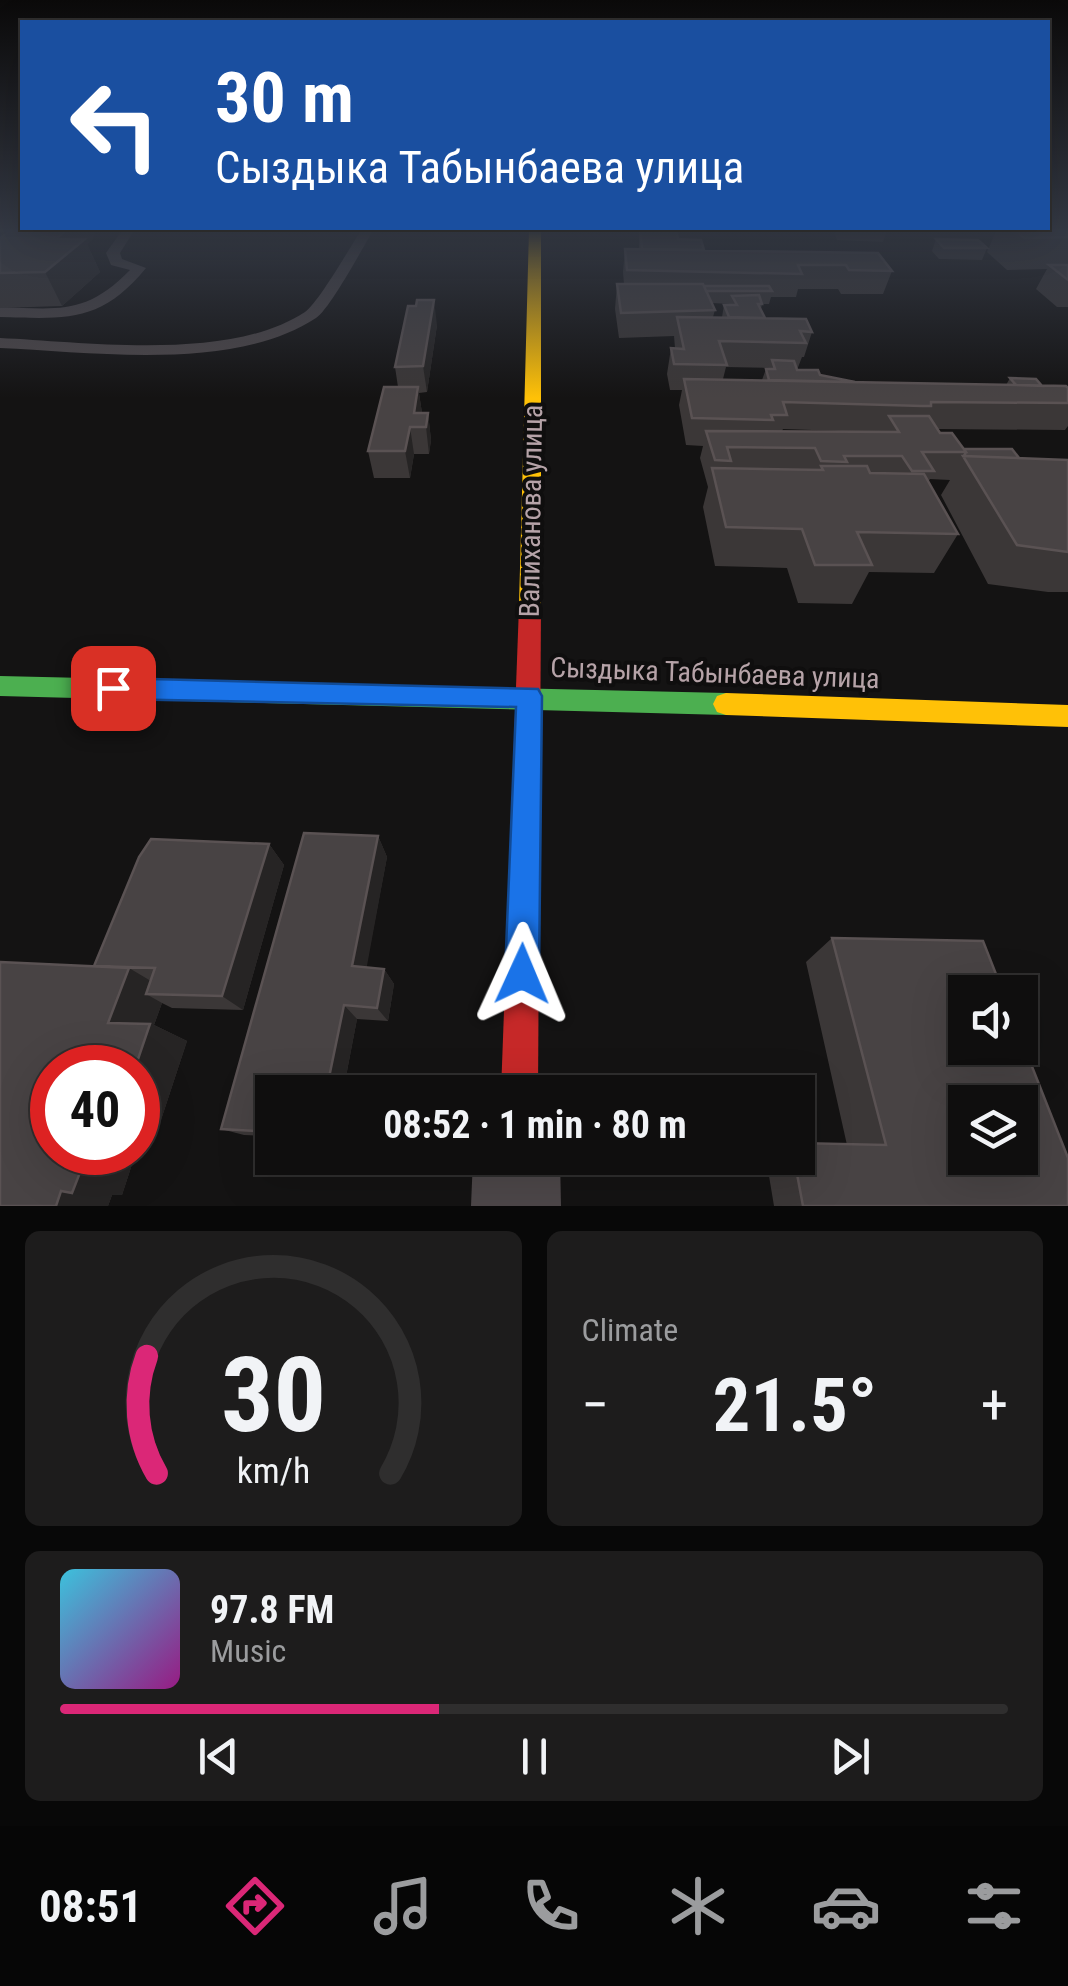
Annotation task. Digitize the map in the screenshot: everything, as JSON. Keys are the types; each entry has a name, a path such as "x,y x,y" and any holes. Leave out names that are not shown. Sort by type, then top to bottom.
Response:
{"street":[{"name":"Валиханова улица","path":"519,1075 534,285"},
{"name":"Сыздыка Табынбаева улица","path":"0,686 529,696 1068,716"},
{"path":"516,1206 517,1175"}],"lane":[{"path":"0,312 82,313 108,302 123,285"},
{"path":"0,343 118,348 189,347 252,340 312,314 331,285"}],"building":[{"path":"617,285 704,285 715,310 621,313"},
{"path":"704,286 769,286 772,291 706,291"},
{"path":"759,295 762,304 758,304 765,318 729,317 724,305 737,305 732,296"},
{"path":"417,300 434,300 423,366 395,367 408,306 416,306"},
{"path":"677,317 806,319 812,332 800,331 806,343 719,341 727,365 674,364 671,348 684,349"},
{"path":"772,360 794,361 797,370 818,370 820,375 855,382 769,380 766,369 775,369"},
{"path":"1010,378 1036,379 1042,386 1016,385"},
{"path":"684,379 1066,386 1068,403 931,402 931,406 922,406 783,402 787,415 771,415 773,420 692,418"},
{"path":"384,387 418,387 414,413 428,413 426,427 410,427 405,451 368,451"},
{"path":"889,416 929,416 940,433 952,433 966,452 922,452 934,471 912,471 902,456 844,456 847,462 821,461 815,448 727,447 731,461 715,460 706,431 899,432"},
{"path":"964,449 1012,449 1019,458 964,456"},
{"path":"963,456 1068,460 1068,552 1017,545"},
{"path":"821,466 867,466 870,473 924,474 958,534 857,532 872,565 815,565 802,529 726,527 712,468 823,470"},
{"path":"304,833 378,836 352,966 384,969 377,1008 344,1005 330,1075 255,1075 255,1131 221,1129"},
{"path":"151,839 269,844 222,996 146,994 155,968 94,966 139,857"},
{"path":"832,938 983,941 996,975 948,975 948,1065 1031,1065 1068,1158 1068,1206 803,1206 797,1175 815,1175 815,1143 886,1145"},
{"path":"0,962 129,968 108,1023 150,1024 143,1045 30,1045 30,1175 79,1175 72,1193 61,1191 56,1206 0,1206"}],"traffic: fast":[{"path":"0,686 726,704"}],"traffic: slow":[{"path":"530,606 534,285"},
{"path":"726,704 1068,716"}],"traffic: jam":[{"path":"519,1075 530,606"}],"route":[{"path":"113,688 529,696 522,974"}]}
